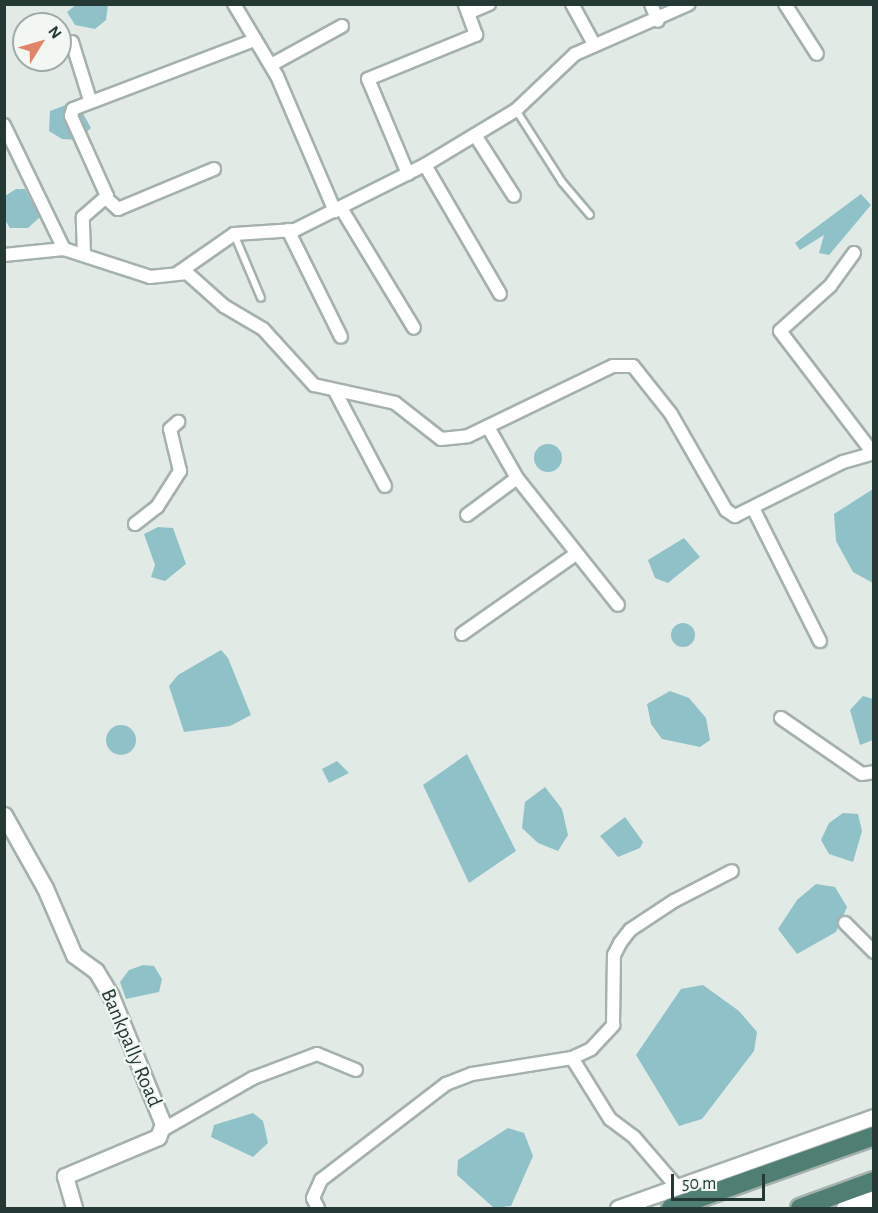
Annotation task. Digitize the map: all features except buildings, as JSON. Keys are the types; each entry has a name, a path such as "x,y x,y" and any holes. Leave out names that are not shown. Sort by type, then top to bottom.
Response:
{"highway":[{"path":"671,1209 873,1136"},
{"path":"800,1209 873,1181"}],"street":[{"path":"234,4 271,65 338,209 414,327"},
{"path":"408,174 368,79 473,38 477,32 467,9 489,4"},
{"path":"572,4 594,44"},
{"path":"651,4 658,21"},
{"path":"178,273 234,234 288,230 338,209 408,174 516,110 558,66 594,44 658,21 689,4"},
{"path":"784,4 818,54"},
{"path":"271,65 342,26"},
{"path":"214,169 118,209 107,199 71,116 75,106 255,40"},
{"path":"72,42 90,100"},
{"path":"4,125 64,249"},
{"path":"474,135 513,196"},
{"path":"425,165 500,294"},
{"path":"84,254 83,217 107,199"},
{"path":"288,230 341,337"},
{"path":"4,255 64,249 150,277 178,273 194,276 224,306 263,329 303,377 336,393 395,403 441,439 468,436 613,366 633,366 671,414 726,510 735,516 843,462 873,453 780,331 830,286 854,253"},
{"path":"336,393 385,486"},
{"path":"135,524 157,507 180,471 170,429 178,422"},
{"path":"488,427 517,478 618,605"},
{"path":"467,515 517,478"},
{"path":"753,508 820,641"},
{"path":"462,634 576,554"},
{"path":"781,718 862,774 873,772"},
{"name":"Bankpally Road","path":"4,815 45,888 74,955 96,971 111,996 164,1129 158,1137 65,1176 74,1209"},
{"path":"318,1209 313,1198 321,1180 446,1084 472,1074 572,1058 591,1049 613,1025 614,955 630,930 732,871"},
{"path":"845,923 873,952"},
{"path":"164,1129 253,1078 317,1054 356,1070"},
{"path":"572,1058 610,1119 631,1134 677,1187"},
{"path":"618,1209 873,1117"},
{"path":"844,1209 873,1198"}],"lane":[{"path":"516,110 562,183 590,216"},
{"path":"234,234 261,298"}],"water":[{"path":"76,5 108,5 106,20 95,29 75,25 72,20 72,12 67,12"},
{"path":"76,101 91,128 78,140 62,139 49,131 50,111"},
{"path":"16,189 25,189 40,217 28,228 10,228 5,220 5,196"},
{"path":"861,194 871,205 829,255 819,253 824,235 800,250 795,243"},
{"path":"548,444 558,448 562,458 558,468 548,472 538,468 534,458 538,448"},
{"path":"873,489 873,583 853,572 836,541 834,514"},
{"path":"158,527 173,528 186,564 165,581 151,577 155,565 144,534"},
{"path":"684,538 700,557 668,583 655,578 648,560"},
{"path":"683,623 692,626 695,635 692,644 683,647 674,644 671,635 674,626"},
{"path":"221,650 228,658 251,715 230,726 184,732 169,686 178,675"},
{"path":"670,691 689,698 706,718 710,740 700,747 662,739 651,724 647,704"},
{"path":"863,696 873,699 873,740 860,745 850,710"},
{"path":"121,725 132,729 136,740 132,751 121,755 110,751 106,740 110,729"},
{"path":"467,754 516,851 469,883 423,785"},
{"path":"337,761 349,773 329,783 322,769"},
{"path":"545,787 562,809 568,835 558,851 538,843 522,828 525,802"},
{"path":"843,813 858,814 862,831 853,862 829,854 821,840 829,823"},
{"path":"625,817 643,842 640,848 618,857 600,836"},
{"path":"816,884 835,887 847,907 836,932 797,954 778,929 797,900"},
{"path":"143,965 154,966 162,979 159,992 126,999 120,982 129,970"},
{"path":"703,985 739,1011 757,1032 754,1051 702,1119 679,1126 636,1055 681,989"},
{"path":"253,1113 263,1121 268,1143 253,1157 211,1137 214,1125"},
{"path":"508,1128 524,1133 533,1156 511,1206 494,1208 457,1175 458,1160"}]}
